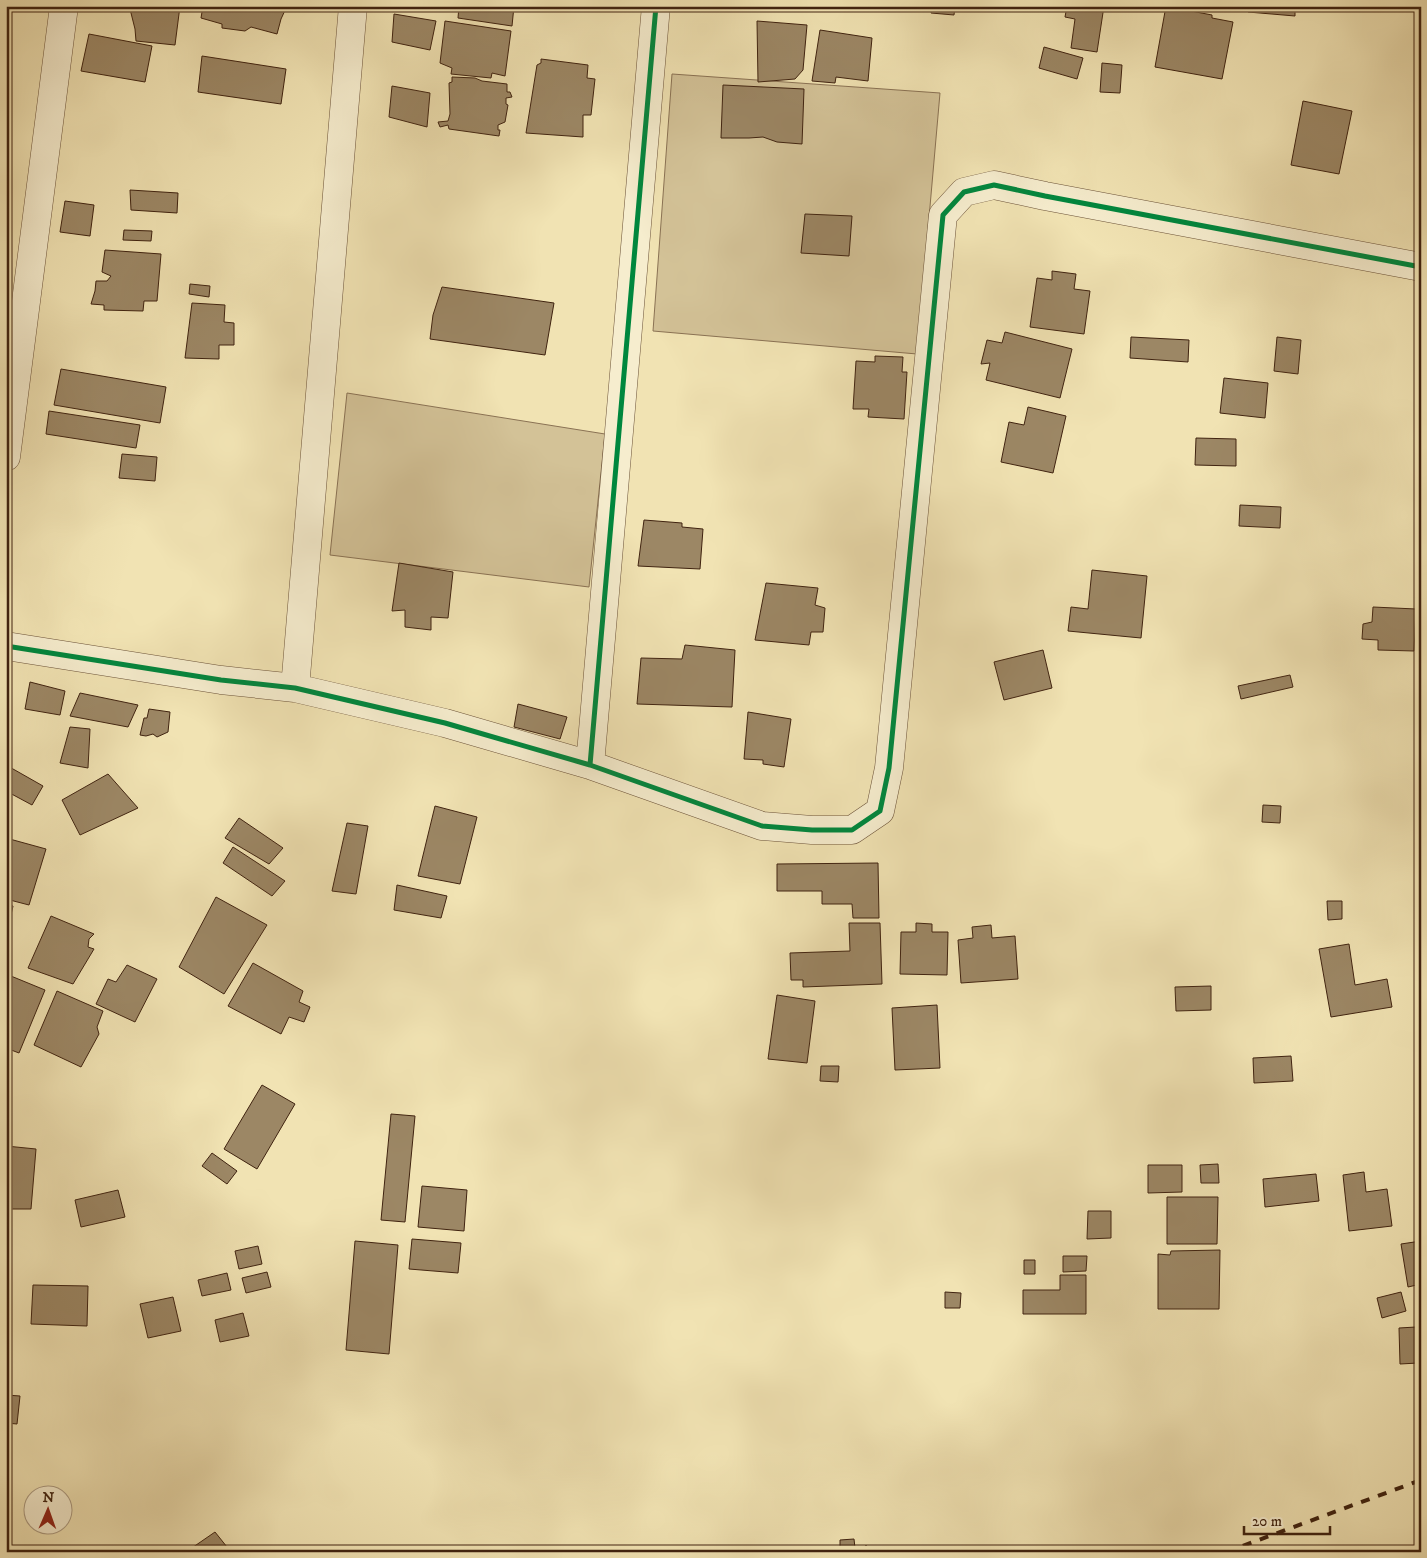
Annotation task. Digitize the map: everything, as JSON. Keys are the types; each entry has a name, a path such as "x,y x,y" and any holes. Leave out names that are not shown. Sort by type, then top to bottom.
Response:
{"street":[{"path":"6,457 64,6"},
{"path":"295,688 353,6"},
{"path":"590,765 656,6"},
{"path":"6,646 221,680 295,688 445,723 590,765 762,826 812,830 852,830 880,810 889,768 943,215 964,192 994,185 1421,267"}],"shaded area":[{"path":"672,74 940,93 917,354 653,331"},
{"path":"347,393 605,434 589,587 330,555"}],"building":[{"path":"123,6 180,6 175,45 136,41 130,9"},
{"path":"203,6 287,6 277,34 251,27 245,31 222,28 222,24 201,18"},
{"path":"459,6 514,6 512,26 458,18"},
{"path":"932,6 955,6 954,15 931,13"},
{"path":"1067,6 1104,6 1097,52 1071,48 1075,19 1065,17"},
{"path":"1166,6 1192,6 1191,11 1233,22 1222,79 1155,67"},
{"path":"1248,6 1295,6 1295,16 1248,12"},
{"path":"394,14 436,21 430,50 392,42"},
{"path":"445,21 511,31 505,76 492,73 491,78 451,74 452,68 440,63"},
{"path":"757,21 807,25 803,70 795,79 758,82"},
{"path":"820,30 872,38 868,81 836,77 835,83 812,81"},
{"path":"89,34 152,46 145,82 81,71"},
{"path":"1044,47 1083,58 1077,79 1039,68"},
{"path":"202,56 286,69 281,104 198,92"},
{"path":"541,59 588,65 587,78 595,79 591,115 583,115 583,137 526,133 537,65 541,63"},
{"path":"1102,63 1122,65 1120,93 1100,92"},
{"path":"452,77 475,78 482,81 507,84 507,92 510,92 512,97 506,98 506,104 508,105 505,122 498,125 498,130 500,130 499,136 449,129 448,125 440,127 438,122 448,121 450,114 449,83 452,82"},
{"path":"723,85 804,89 802,144 777,142 763,137 721,138"},
{"path":"392,86 430,93 427,127 389,117"},
{"path":"1303,101 1352,111 1339,174 1291,165"},
{"path":"130,190 178,193 177,213 131,210"},
{"path":"65,201 94,205 90,236 60,232"},
{"path":"805,214 852,216 849,256 801,253"},
{"path":"124,230 152,231 151,241 123,240"},
{"path":"105,250 161,254 157,301 144,301 143,311 104,310 104,305 91,304 96,281 107,281 111,276 102,272"},
{"path":"1052,271 1076,274 1074,289 1090,291 1084,334 1030,327 1037,278 1052,280"},
{"path":"190,284 210,286 209,297 189,294"},
{"path":"442,287 554,303 545,355 430,339 433,315"},
{"path":"192,303 225,305 224,322 234,323 234,345 219,345 219,359 185,358"},
{"path":"1005,332 1072,349 1060,398 986,380 990,363 981,364 987,340 1002,343"},
{"path":"1131,337 1189,340 1188,362 1130,358"},
{"path":"1277,337 1301,340 1298,374 1274,371"},
{"path":"875,356 903,357 902,372 907,372 904,419 868,417 869,409 853,409 856,361 875,362"},
{"path":"61,369 166,387 160,423 54,405"},
{"path":"1224,378 1268,383 1265,418 1220,413"},
{"path":"1028,407 1066,416 1053,473 1001,462 1009,422 1024,425"},
{"path":"49,411 140,425 136,448 46,434"},
{"path":"1196,438 1236,439 1236,466 1195,465"},
{"path":"122,454 157,457 155,481 119,478"},
{"path":"1240,505 1281,507 1280,528 1239,526"},
{"path":"644,520 682,523 682,527 703,529 700,569 638,566"},
{"path":"399,563 453,572 448,618 431,617 431,630 405,627 405,610 392,611"},
{"path":"1092,570 1147,576 1141,638 1068,631 1071,607 1088,609"},
{"path":"766,583 818,588 815,605 825,608 823,632 811,632 809,645 755,640"},
{"path":"1373,607 1416,609 1414,651 1378,650 1378,640 1362,639 1363,624 1372,622"},
{"path":"685,645 735,650 732,707 637,704 641,658 682,659"},
{"path":"1043,650 1052,688 1004,700 994,662"},
{"path":"1290,675 1293,687 1241,699 1238,686"},
{"path":"30,682 65,691 60,715 25,709"},
{"path":"80,693 138,705 128,727 70,716"},
{"path":"518,704 567,717 560,739 514,727"},
{"path":"149,709 170,712 168,732 157,737 153,734 140,735 144,718 147,718"},
{"path":"748,712 791,719 784,767 763,764 763,760 744,759"},
{"path":"70,727 90,729 88,768 60,763"},
{"path":"6,765 43,786 32,805 6,791"},
{"path":"108,774 138,808 80,835 62,800"},
{"path":"1263,805 1281,806 1280,823 1262,822"},
{"path":"435,806 477,817 460,884 418,876"},
{"path":"239,818 283,848 269,864 225,838"},
{"path":"347,823 368,826 356,894 332,891"},
{"path":"6,838 46,849 29,905 6,899"},
{"path":"233,847 285,881 272,896 223,863"},
{"path":"878,863 879,918 853,918 852,904 822,904 822,891 777,891 777,864"},
{"path":"397,885 447,896 441,918 394,910"},
{"path":"216,897 267,925 224,994 179,967"},
{"path":"1327,901 1342,901 1342,919 1328,920"},
{"path":"6,904 13,906 6,938"},
{"path":"51,916 94,934 89,939 88,947 94,949 73,984 28,968"},
{"path":"849,923 880,923 882,984 803,987 803,980 791,980 790,953 850,951"},
{"path":"916,923 932,924 932,932 948,932 947,975 900,974 901,932 916,932"},
{"path":"991,925 992,938 1015,936 1018,979 961,983 958,940 973,938 972,927"},
{"path":"1349,944 1355,985 1387,979 1392,1007 1331,1017 1319,949"},
{"path":"253,963 303,991 299,1002 310,1007 304,1022 289,1017 281,1034 228,1006"},
{"path":"127,965 157,979 135,1022 96,1004 108,979 116,982"},
{"path":"6,974 45,990 19,1053 6,1048"},
{"path":"1211,986 1211,1010 1176,1011 1175,987"},
{"path":"57,991 103,1011 97,1027 99,1034 81,1067 34,1045"},
{"path":"777,995 815,1001 807,1063 768,1059"},
{"path":"937,1005 940,1068 895,1070 892,1008"},
{"path":"1291,1056 1293,1081 1254,1083 1253,1058"},
{"path":"821,1066 839,1066 838,1082 820,1081"},
{"path":"262,1085 295,1104 257,1169 224,1149"},
{"path":"391,1114 415,1116 405,1222 381,1220"},
{"path":"6,1146 36,1149 31,1209 6,1209"},
{"path":"212,1153 237,1171 227,1184 202,1166"},
{"path":"1218,1164 1219,1183 1201,1183 1200,1165"},
{"path":"1148,1165 1182,1165 1182,1192 1148,1193"},
{"path":"1364,1172 1366,1192 1387,1189 1392,1226 1349,1231 1343,1175"},
{"path":"1316,1174 1319,1201 1265,1207 1263,1179"},
{"path":"422,1186 467,1190 464,1231 418,1227"},
{"path":"118,1190 125,1217 81,1227 75,1200"},
{"path":"1167,1197 1218,1197 1217,1244 1167,1244"},
{"path":"1088,1211 1111,1211 1111,1238 1087,1239"},
{"path":"412,1239 461,1243 458,1273 409,1269"},
{"path":"355,1241 398,1245 389,1354 346,1350"},
{"path":"1421,1241 1421,1284 1408,1287 1401,1244"},
{"path":"258,1246 262,1264 239,1269 235,1251"},
{"path":"1220,1250 1219,1309 1158,1309 1158,1254 1170,1255 1171,1251"},
{"path":"1063,1256 1087,1256 1086,1271 1063,1272"},
{"path":"1024,1260 1035,1260 1035,1274 1024,1274"},
{"path":"267,1272 271,1287 246,1293 242,1278"},
{"path":"227,1273 231,1290 202,1296 198,1280"},
{"path":"1060,1275 1086,1275 1086,1314 1023,1314 1023,1290 1060,1290"},
{"path":"33,1285 88,1286 87,1326 31,1324"},
{"path":"945,1292 961,1293 960,1308 945,1308"},
{"path":"1401,1292 1406,1311 1382,1318 1377,1298"},
{"path":"173,1297 181,1331 148,1338 140,1304"},
{"path":"243,1313 249,1336 220,1342 215,1320"},
{"path":"1416,1327 1418,1363 1400,1364 1399,1328"},
{"path":"6,1395 20,1396 17,1424 6,1423"},
{"path":"215,1532 231,1552 186,1552"},
{"path":"854,1539 855,1548 859,1552 829,1552 829,1547 840,1547 840,1540"},
{"path":"866,1545 872,1552 860,1552"}],"railway":[{"path":"1226,1552 1421,1480"}],"cycle path":[{"path":"590,765 656,6"},
{"path":"6,646 221,680 295,688 445,723 590,765 762,826 812,830 852,830 880,811 889,768 943,215 964,192 994,185 1421,267"}]}
